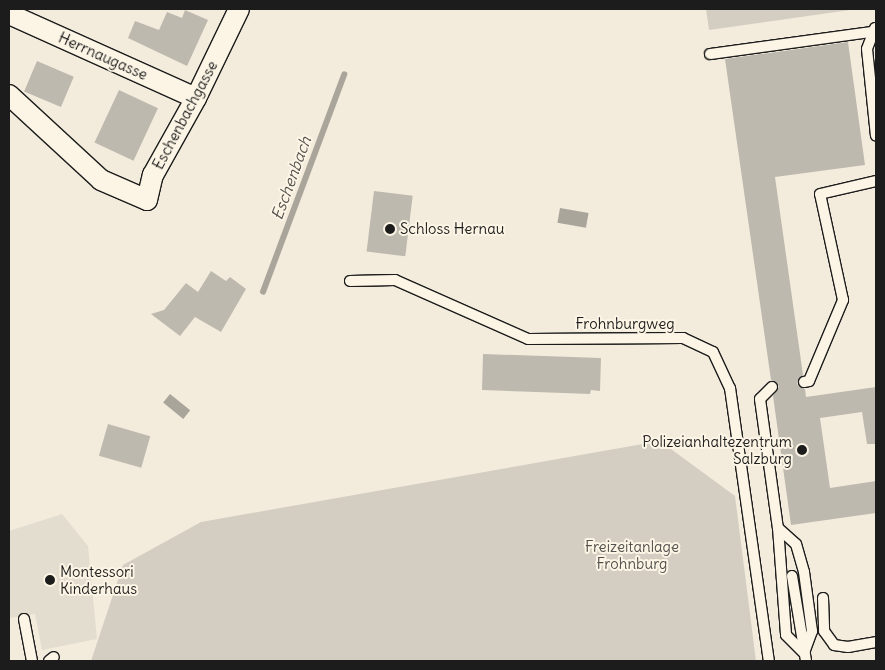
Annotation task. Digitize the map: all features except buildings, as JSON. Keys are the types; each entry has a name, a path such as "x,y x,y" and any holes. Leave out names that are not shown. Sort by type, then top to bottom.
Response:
{"street":[{"name":"Eschenbachgasse","path":"9,96 101,180 147,200 153,175 196,98 239,9"},
{"name":"Herrnaugasse","path":"9,14 196,98"}],"lane":[{"path":"710,54 874,30"},
{"path":"874,30 866,50 876,136"},
{"path":"804,382 809,381 843,300 820,194 876,181"},
{"name":"Frohnburgweg","path":"350,281 395,280 528,339 683,338 713,352 730,388 769,661"},
{"path":"772,386 760,399 778,528 786,635 805,657"},
{"path":"778,528 796,544 804,572 812,631 805,657"},
{"path":"792,576 805,657"},
{"path":"823,598 824,631 834,645 848,648 876,642"},
{"path":"24,619 32,661"}],"shaded area":[{"path":"560,208 589,213 586,228 557,223"},
{"path":"170,394 190,410 183,419 163,403"},
{"name":"Montessori Kinderhaus","path":"62,514 88,546 97,639 42,650 35,614 9,618 9,531"}],"green space":[{"path":"706,9 857,9 709,30"},
{"name":"Freizeitanlage Frohnburg","path":"660,441 735,496 756,661 91,661 123,565 201,522"}],"waterway":[{"name":"Eschenbach","path":"263,292 344,75"}],"place":[{"name":"Schloss Hernau","path":"390,229"},
{"name":"Polizeianhaltezentrum Salzburg","path":"802,450"},
{"name":"Montessori Kinderhaus","path":"50,580"}]}
